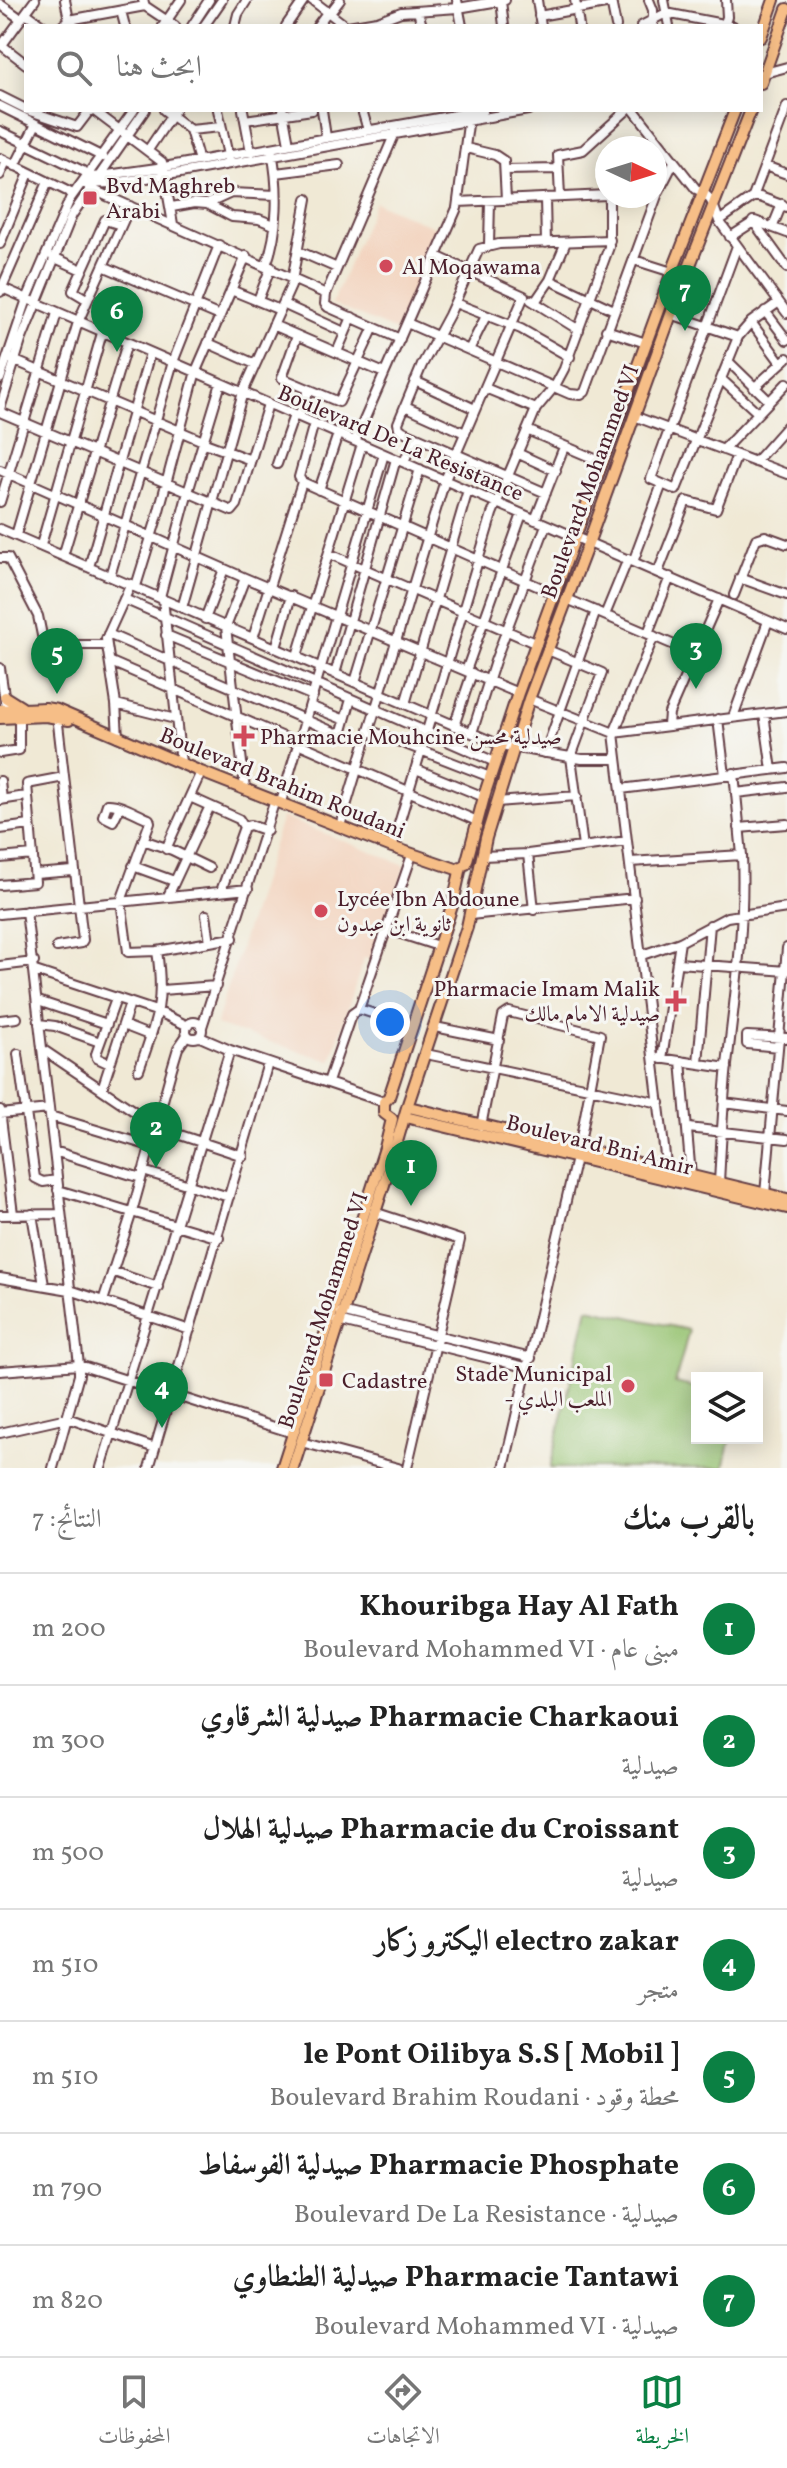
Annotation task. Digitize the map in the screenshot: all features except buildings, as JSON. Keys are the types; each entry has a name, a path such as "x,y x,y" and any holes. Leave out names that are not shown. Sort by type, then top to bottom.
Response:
{"main road":[{"path":"763,30 774,0"},
{"path":"765,71 786,18"},
{"name":"Boulevard Mohammed VI","path":"387,1099 518,693 699,194 734,112"},
{"name":"Boulevard Mohammed VI","path":"282,1468 297,1438 340,1316 403,1113 435,1027 470,915 482,856 529,699 671,314 715,214 750,112"},
{"path":"2,698 7,713"},
{"name":"Boulevard Brahim Roudani","path":"7,713 57,714 95,726 201,772 412,855 461,870"},
{"path":"475,866 477,875 469,884 461,870 475,866"},
{"path":"399,1095 403,1113 384,1113 387,1099 399,1095"},
{"name":"Boulevard Mohammed VI","path":"293,1468 297,1438 332,1308 385,1148 403,1113"},
{"name":"Boulevard Bni Amir","path":"403,1113 481,1126 787,1208"},
{"name":"Boulevard Bni Amir","path":"403,1113 578,1153"},
{"name":"Boulevard Bni Amir","path":"667,1176 691,1176 787,1199"}],"street":[{"path":"24,62 1,44 35,0"},
{"path":"65,0 65,23 89,21 144,3 165,23 181,0"},
{"path":"236,24 247,0"},
{"path":"287,24 304,0"},
{"path":"312,0 344,24"},
{"path":"319,24 340,0"},
{"path":"398,0 401,12"},
{"path":"368,24 389,22 401,12 418,11 428,5 503,0 504,24"},
{"path":"537,0 541,24"},
{"path":"649,0 653,10 652,23"},
{"path":"664,0 669,24"},
{"path":"726,0 728,24"},
{"path":"194,24 216,1"},
{"path":"205,24 216,1"},
{"path":"539,16 576,4 611,2 616,24"},
{"path":"0,4 40,24"},
{"path":"458,4 462,24"},
{"path":"576,4 579,24"},
{"path":"121,11 124,24"},
{"path":"418,11 421,24"},
{"path":"652,23 666,13 723,24"},
{"path":"765,71 787,67"},
{"path":"0,96 24,108"},
{"path":"0,106 103,157"},
{"path":"753,197 783,132 787,106"},
{"path":"33,112 77,127 97,112 160,159 165,171 173,224"},
{"path":"133,112 124,134 89,181 73,194 11,359 0,410 225,509 234,510 268,404"},
{"path":"32,302 103,157 143,112"},
{"path":"148,150 170,112 190,130 199,161"},
{"path":"218,112 229,159"},
{"path":"251,152 244,115 283,112 289,144"},
{"path":"322,112 326,137"},
{"path":"362,112 366,132"},
{"path":"404,112 406,122"},
{"path":"89,181 272,152 440,113 469,116 476,112"},
{"path":"165,171 199,161 229,159 251,152 272,152 289,144 326,137 366,132 395,133 469,116 508,112"},
{"path":"560,197 558,155 583,150 625,112"},
{"path":"636,112 787,313"},
{"path":"297,656 330,554 359,443 384,373 458,202 469,116"},
{"path":"0,175 7,162 26,144 36,124"},
{"path":"190,130 221,127"},
{"path":"0,131 130,206 326,294"},
{"path":"395,133 326,294 326,305 400,339"},
{"path":"466,148 500,157 506,170 506,200"},
{"path":"258,300 268,266 274,225 276,173 272,152"},
{"path":"7,162 73,194"},
{"path":"667,175 674,162"},
{"path":"276,173 339,165"},
{"path":"765,166 787,174"},
{"path":"506,170 558,169"},
{"path":"0,244 3,226 29,173"},
{"path":"1,289 48,182"},
{"path":"207,204 231,193 276,195"},
{"path":"458,202 595,196"},
{"path":"715,214 753,197 760,197 784,206 773,226"},
{"path":"182,608 243,392 293,278 307,199"},
{"path":"545,199 546,243"},
{"path":"489,245 490,201"},
{"path":"172,207 207,204 232,217 251,218 274,225"},
{"path":"16,535 78,322 130,206"},
{"path":"392,847 496,503 536,409 555,386 570,357 610,240 609,208"},
{"path":"407,323 575,396 583,394 652,208"},
{"path":"88,300 73,291 82,270 105,220 121,225"},
{"path":"730,237 753,221 787,233"},
{"path":"753,221 787,268"},
{"path":"546,493 398,427 415,381 479,249 489,245 610,240"},
{"path":"535,302 550,280 566,242"},
{"path":"110,576 173,362 219,245"},
{"path":"676,490 651,479 737,246"},
{"path":"298,251 337,268"},
{"path":"118,737 111,662 106,645 108,634 133,585 152,537 196,371 246,256"},
{"path":"436,256 524,296 579,330"},
{"path":"53,257 82,270"},
{"path":"634,260 672,272"},
{"path":"103,266 220,316"},
{"path":"550,280 614,310"},
{"name":"Boulevard De La Resistance","path":"1,289 787,629"},
{"path":"231,290 344,332"},
{"path":"340,826 445,480 524,296"},
{"path":"737,455 716,509 677,496 676,490 738,337 751,322 779,302"},
{"path":"455,303 510,325 570,357"},
{"path":"765,311 787,340"},
{"path":"0,502 4,472 24,422 57,313"},
{"path":"671,314 738,337"},
{"path":"469,350 486,316"},
{"path":"337,352 352,317"},
{"path":"751,322 784,360 754,388"},
{"path":"273,325 384,373"},
{"path":"297,336 282,378 340,401 374,327"},
{"path":"606,330 646,343"},
{"path":"41,545 102,333"},
{"path":"63,556 127,343"},
{"path":"208,343 255,364"},
{"path":"89,567 150,353"},
{"path":"11,359 251,460"},
{"path":"0,379 11,359"},
{"path":"729,362 768,400"},
{"path":"721,379 757,412"},
{"path":"415,381 475,409"},
{"path":"181,763 161,598 188,492 221,383"},
{"path":"723,450 783,386 787,398"},
{"path":"485,388 536,409"},
{"path":"277,464 309,390"},
{"path":"405,406 465,433"},
{"path":"634,416 787,474"},
{"path":"314,423 299,477 302,482 555,594"},
{"path":"755,462 787,426"},
{"path":"527,430 602,462"},
{"path":"319,490 338,434"},
{"path":"335,674 379,518 400,460 415,436"},
{"path":"535,520 564,447"},
{"path":"517,453 556,471"},
{"path":"0,966 35,967 116,999 159,1012 188,1030 193,1039 201,1032 299,744 384,454"},
{"path":"355,682 420,469"},
{"path":"4,472 518,693"},
{"path":"253,638 302,482"},
{"path":"545,753 577,662 600,613 631,560 662,484"},
{"path":"405,704 468,490"},
{"path":"658,572 686,501"},
{"path":"454,726 484,620 522,514"},
{"path":"472,733 488,680 546,525"},
{"path":"0,529 500,745 590,760 617,759"},
{"path":"734,595 756,539 765,536 787,544"},
{"path":"330,554 537,644"},
{"path":"0,558 13,559 38,616 44,645 106,645"},
{"path":"205,619 224,569"},
{"path":"667,1176 658,1058 614,733 670,577"},
{"path":"245,578 226,627 245,788"},
{"path":"740,578 787,595"},
{"path":"276,648 291,596"},
{"path":"124,599 495,762"},
{"path":"567,599 695,654"},
{"path":"668,725 669,713 719,599"},
{"path":"733,717 768,621"},
{"path":"108,634 339,733 351,699"},
{"path":"166,635 229,661 345,720"},
{"path":"548,650 602,673 571,757 583,847"},
{"path":"111,662 477,821"},
{"path":"0,668 2,698 19,750 0,753"},
{"path":"529,699 614,733 787,711"},
{"path":"116,704 175,719"},
{"path":"57,714 83,943 57,947"},
{"path":"764,714 772,770"},
{"path":"718,719 736,793 742,855 738,969 719,1183"},
{"path":"369,730 490,777"},
{"path":"621,789 787,768"},
{"path":"416,769 484,797"},
{"path":"169,848 201,772"},
{"path":"0,885 35,882 26,788 29,782 64,777"},
{"path":"0,781 1,800 26,796"},
{"path":"736,793 787,787"},
{"path":"497,802 577,796"},
{"path":"190,797 239,819 244,827"},
{"path":"168,896 210,806"},
{"path":"120,807 150,820 121,901 128,952 157,951 233,938"},
{"path":"739,828 787,824"},
{"path":"0,829 30,825"},
{"path":"244,827 250,825 267,831"},
{"path":"221,891 244,827"},
{"path":"144,837 209,868"},
{"path":"482,856 528,854 627,841"},
{"path":"528,854 534,910"},
{"path":"0,858 33,855"},
{"path":"328,1082 349,1021 359,1009 412,855"},
{"path":"630,862 742,855"},
{"path":"133,866 174,881"},
{"path":"35,874 73,871"},
{"path":"0,901 1,914 248,889"},
{"path":"470,915 635,898"},
{"path":"642,955 680,942 710,925 741,913 784,909 787,899"},
{"path":"26,911 35,967 79,1365 79,1375 53,1468"},
{"path":"206,915 210,942"},
{"path":"698,1063 710,925"},
{"path":"386,929 438,946"},
{"path":"658,1058 680,942"},
{"path":"765,1194 787,948"},
{"path":"139,1070 159,1012 161,990 157,951"},
{"path":"678,963 786,971"},
{"path":"161,990 216,986"},
{"path":"110,1064 96,1056 116,999"},
{"path":"38,1001 107,1024"},
{"path":"102,1089 130,1003"},
{"path":"359,1009 412,1026"},
{"path":"481,1126 503,1016 509,1012 598,1033 601,1039 578,1153 504,1468"},
{"path":"0,1020 17,1018"},
{"path":"103,1301 132,1212 178,1048 195,1022 201,1032 230,1050 387,1099"},
{"path":"39,1024 55,1026 100,1042"},
{"path":"123,1025 151,1036"},
{"path":"435,1027 499,1040"},
{"path":"731,1038 747,1040 747,1036 781,1041"},
{"path":"42,1049 155,1125 243,1156"},
{"path":"101,1468 230,1050"},
{"path":"18,1054 35,1178 219,1238"},
{"path":"426,1054 660,1103"},
{"path":"658,1058 727,1068"},
{"path":"681,1061 691,1176"},
{"path":"149,1468 268,1063"},
{"path":"724,1103 787,1111"},
{"path":"13,1214 4,1175 0,1113 50,1112 150,1146"},
{"path":"688,1128 787,1139"},
{"path":"54,1151 229,1197"},
{"path":"374,1212 460,1240 407,1468"},
{"path":"32,1214 44,1285"},
{"path":"0,1215 61,1214"},
{"path":"114,1272 158,1287"},
{"path":"0,1278 70,1290 190,1330"},
{"path":"340,1316 436,1341 531,1358"},
{"path":"477,1350 529,1368"},
{"path":"0,1371 79,1365 172,1393 297,1438 398,1468"},
{"path":"0,1433 67,1418 155,1448"}],"shaded area":[{"name":"Al Moqawama","path":"375,202 439,229 396,331 332,304"},
{"name":"Lycée Ibn Abdoune ثانوية ابن عبدون","path":"282,817 405,865 373,960 364,958 331,1061 216,1025"}],"green space":[{"name":"Stade Municipal - الملعب البلدي","path":"588,1308 689,1330 675,1383 691,1387 691,1444 730,1444 724,1468 550,1468"}],"place":[{"name":"Bvd Maghreb Arabi","path":"90,198"},
{"name":"Al Moqawama","path":"386,266"},
{"name":"Pharmacie Tantawi صيدلية الطنطاوي","path":"685,331"},
{"name":"Pharmacie Phosphate صيدلية الفوسفاط","path":"117,352"},
{"name":"Pharmacie du Croissant صيدلية الهلال","path":"696,689"},
{"name":"le Pont Oilibya S.S [ Mobil ]","path":"57,694"},
{"name":"Pharmacie Mouhcine صيدلية محسن","path":"244,736"},
{"name":"Lycée Ibn Abdoune ثانوية ابن عبدون","path":"321,911"},
{"name":"Pharmacie Imam Malik صيدلية الامام مالك","path":"676,1001"},
{"name":"Pharmacie Charkaoui صيدلية الشرقاوي","path":"156,1168"},
{"name":"Khouribga Hay Al Fath","path":"411,1206"},
{"name":"Cadastre","path":"326,1380"},
{"name":"Stade Municipal - الملعب البلدي","path":"628,1386"},
{"name":"electro zakar اليكترو زكار","path":"162,1428"}]}
